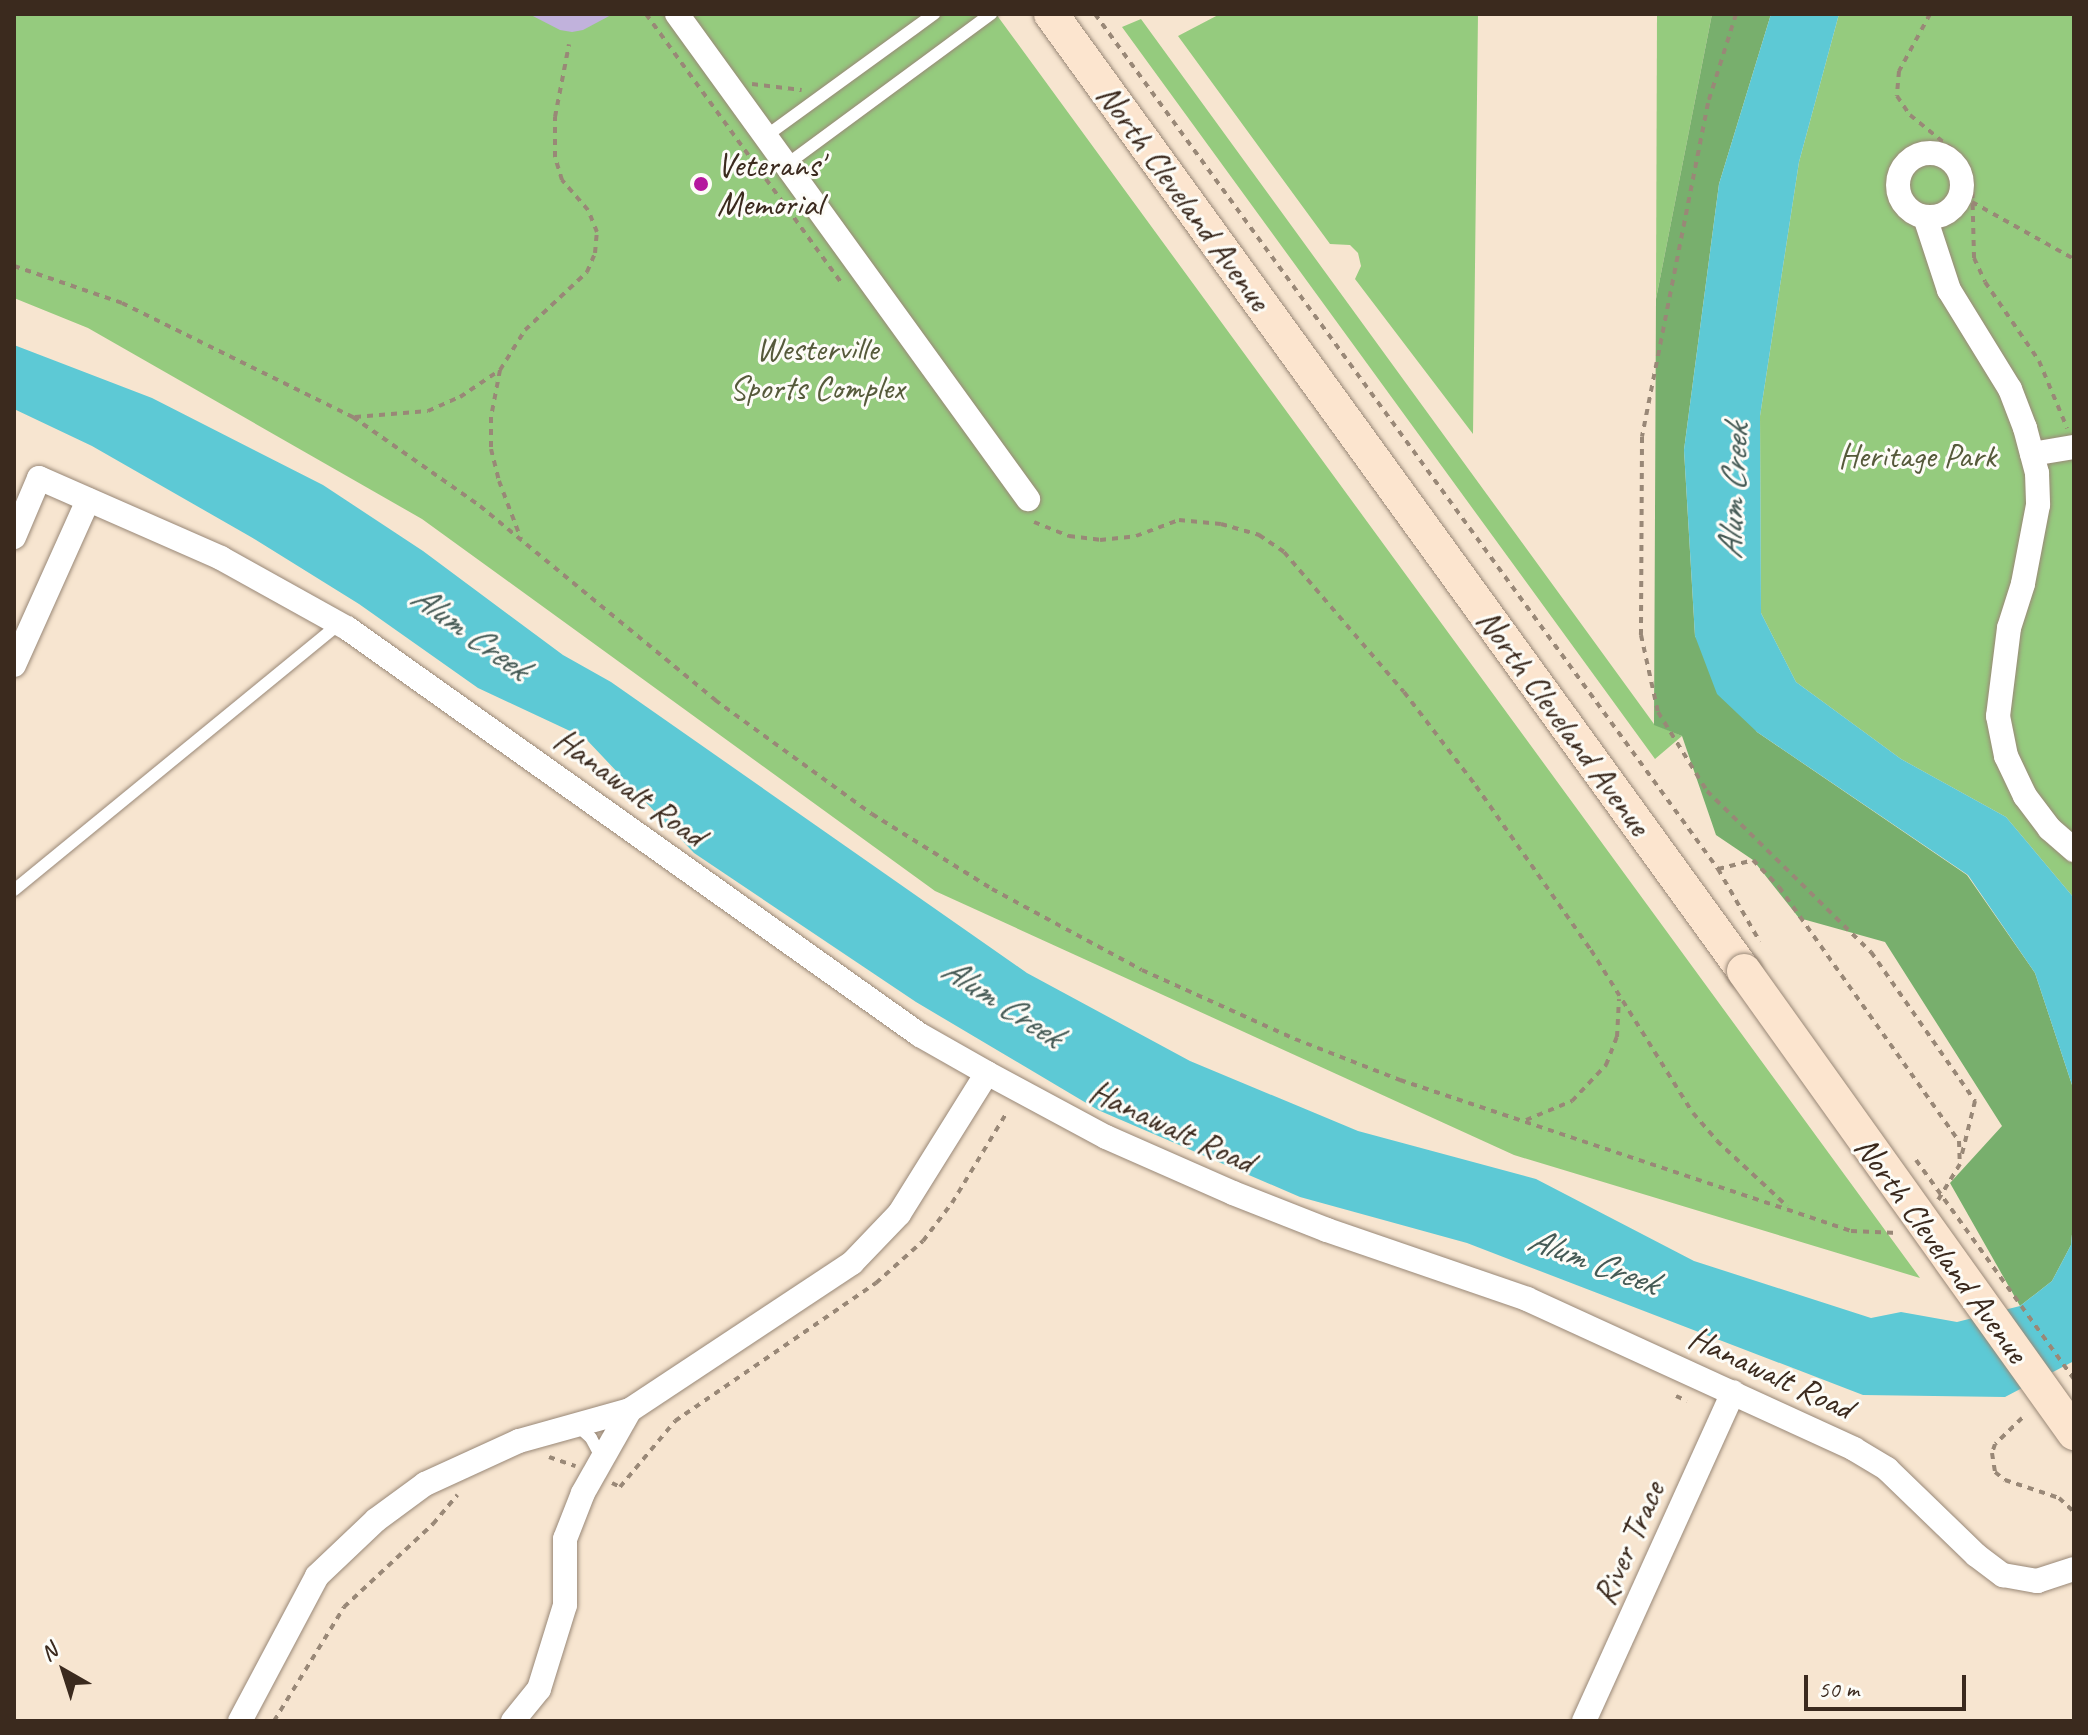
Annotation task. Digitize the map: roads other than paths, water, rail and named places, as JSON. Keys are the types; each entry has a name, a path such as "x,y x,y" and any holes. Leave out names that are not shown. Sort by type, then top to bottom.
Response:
{"main road":[{"name":"North Cleveland Avenue","path":"1051,14 1753,958 2074,1433"}],"street":[{"path":"677,14 1026,506"},
{"path":"1925,217 1949,290 2010,389 2032,454 2038,505 2023,584 2009,628 1998,716 2006,756 2025,796 2050,829 2074,850"},
{"path":"2032,454 2074,447"},
{"name":"Hanawalt Road","path":"14,537 39,478 221,558 339,624 920,1035 987,1073 1106,1137 1233,1193 1327,1230 1527,1299 1854,1449 1887,1469 1976,1555 2003,1575 2037,1581 2074,1569"},
{"path":"14,665 88,500"},
{"path":"240,1721 317,1576 376,1520 425,1484 519,1441 630,1410 852,1263 899,1214 987,1073"},
{"name":"River Trace","path":"1584,1721 1733,1392"},
{"path":"513,1721 539,1689 565,1605 565,1539 583,1493 630,1410"}],"lane":[{"path":"766,136 934,14"},
{"path":"786,165 991,14"},
{"path":"14,890 339,624"},
{"path":"577,1425 591,1438 602,1459"}],"water":[{"name":"Alum Creek","path":"1771,14 1839,14 1799,162 1760,416 1761,613 1796,682 1901,759 2006,817 2074,898 2074,1091 2035,973 1968,875 1757,732 1717,694 1695,636 1684,450 1719,184"},
{"name":"Alum Creek","path":"14,345 152,398 323,485 423,551 563,655 611,682 1027,973 1190,1061 1358,1131 1536,1179 1694,1261 1871,1318 1901,1312 1957,1322 2020,1306 2052,1281 2071,1245 2074,1212 2074,1361 2005,1397 1863,1395 1467,1243 1300,1197 1098,1110 916,1002 694,853 585,738 478,688 359,604 251,537 92,446 14,409"}],"place":[{"name":"Veterans' Memorial","path":"701,184"}],"park label":[{"name":"Westerville Sports Complex","path":"817,368"},
{"name":"Heritage Park","path":"1917,456"}]}
